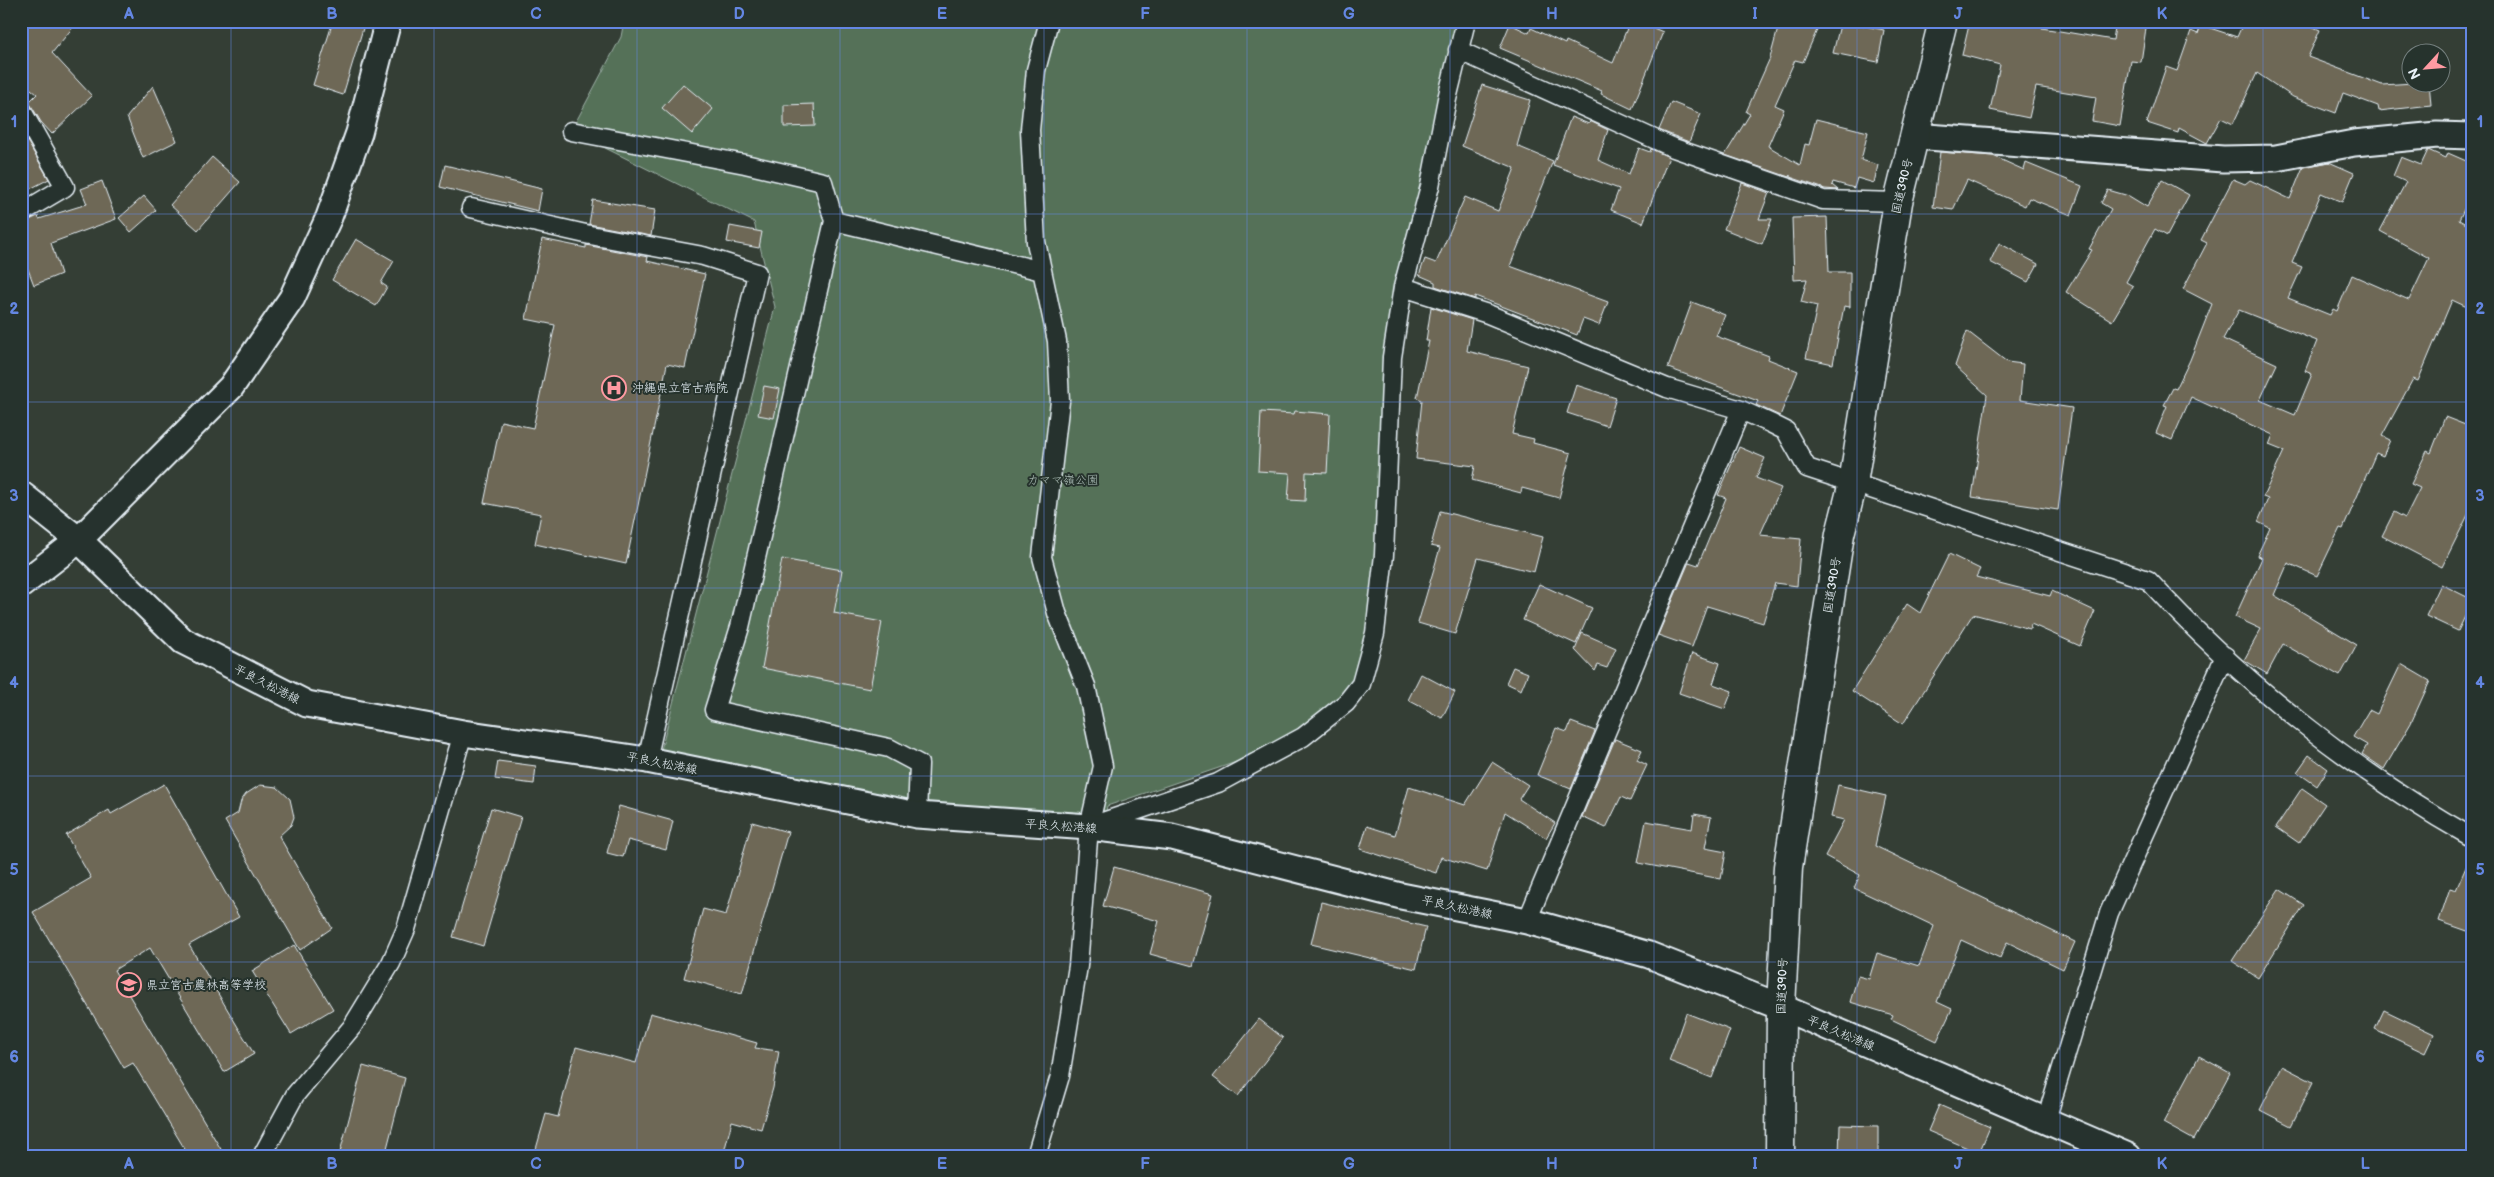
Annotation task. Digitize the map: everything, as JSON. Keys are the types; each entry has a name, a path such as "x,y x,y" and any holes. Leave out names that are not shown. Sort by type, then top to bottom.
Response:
{"highway":[{"name":"国道390号","path":"1780,1156 1781,1007 1788,868 1840,534 1853,483 1898,202 1943,21"}],"main road":[{"path":"21,585 79,540 231,386 292,298 329,218 359,133 388,21"},
{"path":"1914,136 2223,159 2276,158 2354,142 2437,135 2473,136"},
{"name":"平良久松港線","path":"21,494 79,540 183,641 307,704 463,733 647,760 917,815 1089,827 1172,837 1401,896 1527,921 1649,955 1781,1007 2128,1156"}],"street":[{"path":"1036,1156 1060,1076 1076,975 1089,827 1102,766 1086,686 1057,613 1042,557 1060,401 1057,341 1036,242 1030,130 1036,70 1049,21"},
{"path":"1089,827 1218,783 1303,737 1346,703 1361,684 1374,634 1384,555 1392,357 1403,287 1430,186 1458,50 1466,21"},
{"path":"1458,50 1674,148 1804,194 1823,200 1898,202"},
{"path":"21,109 65,187 21,213"},
{"path":"571,131 745,164 824,182 834,221 740,627 714,710 889,748 919,764 917,815"},
{"path":"472,208 590,235 703,256 757,272 647,760"},
{"path":"834,221 1042,271"},
{"path":"1403,287 1488,314 1667,388 1741,410 1786,431 1807,468 2148,580 2176,611 2225,656 2298,718 2362,767 2430,814 2473,838"},
{"path":"1527,921 1741,410"},
{"path":"2046,1120 2109,913 2225,656"},
{"path":"262,1156 295,1096 352,1027 391,964 406,930 463,733"}],"green space":[{"name":"カママ嶺公園","path":"624,21 1470,21 1403,287 1385,518 1361,684 1295,742 1107,806 1102,829 917,815 661,750 775,307 754,222 571,131 621,37"}],"building":[{"path":"21,21 78,21 52,53 92,96 52,134 41,122 29,102 37,94 21,81"},
{"path":"333,21 353,21 364,25 343,95 313,85"},
{"path":"1630,21 1637,21 1663,32 1632,109 1601,94 1602,91 1500,48 1510,24 1529,33 1531,28 1565,44 1566,41 1613,63"},
{"path":"1780,21 1821,21 1803,62 1795,60 1775,105 1784,109 1768,146 1800,165 1805,144 1809,145 1816,119 1868,132 1861,160 1878,165 1874,183 1857,178 1854,188 1833,182 1832,185 1838,190 1825,189 1790,177 1790,175 1789,177 1725,155 1750,114 1746,112 1770,58"},
{"path":"1841,21 1884,30 1878,62 1833,53"},
{"path":"1970,21 2044,21 2042,28 2113,40 2116,21 2147,21 2141,62 2131,61 2120,126 2092,121 2096,97 2036,87 2029,118 1990,110 2000,65 1962,55"},
{"path":"2244,21 2300,21 2320,30 2308,57 2382,85 2402,84 2402,92 2430,92 2431,105 2379,111 2378,106 2343,93 2336,113 2293,97 2257,73 2233,124 2221,118 2207,143 2179,128 2178,133 2147,123 2166,67 2177,71 2191,31 2198,34 2201,25 2237,37"},
{"path":"683,84 713,109 692,134 662,108"},
{"path":"1482,85 1530,100 1517,146 1553,161 1510,266 1608,302 1599,325 1583,319 1577,335 1475,296 1475,299 1435,286 1435,282 1419,275 1425,259 1436,263 1465,197 1498,211 1515,168 1462,146"},
{"path":"153,86 177,141 143,158 127,117"},
{"path":"1671,102 1701,114 1689,142 1659,130"},
{"path":"814,104 815,126 784,127 784,105"},
{"path":"1571,117 1589,124 1590,121 1608,130 1598,160 1629,174 1639,148 1650,152 1651,149 1669,157 1643,223 1611,210 1619,189 1553,165"},
{"path":"26,139 49,179 26,191 28,196 21,201 21,141"},
{"path":"2428,150 2446,158 2448,153 2473,164 2473,190 2459,220 2473,228 2473,294 2467,307 2452,300 2418,381 2413,379 2382,436 2390,440 2383,456 2376,453 2343,529 2340,528 2317,576 2288,563 2274,595 2357,645 2340,676 2283,644 2267,674 2244,660 2261,629 2235,617 2262,558 2257,556 2270,528 2258,522 2268,499 2263,497 2284,451 2269,445 2273,435 2191,397 2172,440 2156,433 2167,406 2164,405 2173,388 2176,389 2190,360 2212,304 2183,289 2207,243 2201,240 2233,179 2245,184 2250,180 2290,199 2303,167 2329,162 2354,173 2342,202 2321,193 2292,263 2302,267 2288,298 2330,315 2333,309 2337,311 2352,275 2409,300 2429,258 2380,231 2406,182 2393,176 2401,157 2421,165","holes":["2239,310 2317,341 2305,371 2312,374 2295,415 2260,400 2277,364 2223,339"]},
{"path":"1940,152 1993,156 2024,170 2026,163 2082,186 2071,215 2029,198 2025,206 1967,180 1953,210 1933,207"},
{"path":"212,157 240,182 198,230 170,205"},
{"path":"445,165 542,189 538,211 440,187"},
{"path":"2162,180 2189,195 2167,236 2155,229 2126,282 2133,286 2112,321 2066,292 2092,250 2089,249 2111,209 2101,203 2108,190 2129,196 2147,207"},
{"path":"102,181 116,219 51,243 61,274 34,285 21,251 21,224 38,216 39,219 87,204 81,189"},
{"path":"1742,183 1769,193 1759,219 1772,219 1762,244 1724,229"},
{"path":"144,196 156,210 131,232 119,218"},
{"path":"593,200 655,210 651,236 589,224"},
{"path":"1827,217 1829,272 1850,272 1850,307 1844,306 1833,364 1806,358 1817,306 1801,302 1807,279 1794,280 1792,218"},
{"path":"730,226 762,232 759,248 727,242"},
{"path":"356,239 394,261 381,283 387,287 376,306 332,280"},
{"path":"542,239 586,248 586,245 648,257 647,261 705,274 685,368 667,364 626,564 535,544 541,514 484,503 501,421 533,428 555,325 526,319"},
{"path":"1999,243 2038,264 2028,282 1990,262"},
{"path":"1692,302 1725,315 1716,336 1769,356 1768,359 1798,371 1780,416 1756,405 1758,401 1668,368"},
{"path":"1431,307 1472,320 1467,351 1528,366 1512,434 1534,439 1533,443 1571,453 1559,498 1522,488 1521,493 1472,480 1475,466 1416,459 1422,400 1417,398 1429,341 1426,341"},
{"path":"1967,331 2007,362 2023,364 2020,400 2072,408 2058,510 1972,497 1987,395 1955,366"},
{"path":"1576,385 1616,398 1607,426 1567,413"},
{"path":"764,386 780,389 774,418 758,415"},
{"path":"1295,411 1330,414 1327,473 1306,472 1305,501 1288,500 1290,473 1258,471 1261,412 1294,414"},
{"path":"2445,417 2473,428 2473,505 2442,567 2382,536 2394,512 2405,518 2420,488 2411,484 2427,451 2431,453"},
{"path":"1739,447 1765,458 1756,478 1781,488 1760,535 1801,539 1797,586 1775,583 1763,623 1707,606 1692,647 1658,635 1689,562 1698,565 1726,498 1718,495"},
{"path":"1440,511 1543,537 1534,572 1478,558 1455,634 1418,623 1440,548 1431,546"},
{"path":"1949,554 1980,569 1976,577 2050,596 2052,591 2095,611 2080,646 2031,624 2030,629 1973,614 1903,724 1852,691 1907,604 1920,613"},
{"path":"782,559 842,570 834,613 882,622 870,689 762,668"},
{"path":"1539,584 1592,608 1576,644 1523,620"},
{"path":"2441,584 2473,600 2458,631 2426,616"},
{"path":"1582,633 1616,648 1607,668 1598,665 1595,671 1575,650"},
{"path":"1692,653 1720,663 1713,684 1732,691 1725,709 1679,693"},
{"path":"2401,664 2430,681 2411,723 2384,769 2362,754 2367,745 2353,737 2369,710 2377,714"},
{"path":"1513,667 1528,673 1521,690 1506,683"},
{"path":"1421,674 1455,692 1442,718 1408,700"},
{"path":"1571,722 1595,731 1571,789 1537,775 1556,728 1567,732"},
{"path":"1615,739 1642,750 1637,760 1647,765 1630,801 1621,797 1606,828 1582,817"},
{"path":"2309,755 2328,769 2317,786 2297,772"},
{"path":"498,761 536,766 534,784 495,779"},
{"path":"1492,762 1528,785 1519,799 1555,823 1546,838 1505,812 1487,871 1441,857 1436,873 1360,849 1367,826 1395,835 1409,787 1465,805"},
{"path":"164,784 239,917 189,945 254,1054 224,1072 150,948 114,970 225,1156 189,1156 133,1063 124,1068 33,912 91,878 66,835 109,810 111,814"},
{"path":"260,785 277,787 290,799 294,817 291,825 279,836 332,928 300,950 225,821 238,813 241,801 246,794"},
{"path":"1838,785 1886,796 1875,846 2075,942 2063,969 2007,942 2000,958 1961,940 1937,1002 1952,1009 1937,1041 1891,1019 1893,1015 1850,1002 1858,976 1869,979 1877,953 1919,966 1934,926 1854,888 1860,875 1825,856 1844,820 1831,817"},
{"path":"2302,788 2325,804 2299,843 2276,827"},
{"path":"619,806 673,821 666,850 628,840 623,857 607,853"},
{"path":"491,808 521,817 483,946 453,937"},
{"path":"1694,814 1711,817 1705,848 1726,852 1721,879 1638,863 1646,821 1692,829"},
{"path":"752,822 788,832 742,994 684,978 703,909 726,915"},
{"path":"2473,851 2473,933 2439,921 2450,888 2456,890"},
{"path":"1114,867 1213,894 1193,966 1150,954 1159,921 1103,906"},
{"path":"2279,889 2304,905 2258,978 2232,961"},
{"path":"1321,902 1426,927 1416,969 1311,944"},
{"path":"294,945 333,1009 291,1034 252,971"},
{"path":"2384,1010 2434,1034 2425,1053 2375,1029"},
{"path":"650,1013 757,1043 755,1048 779,1051 773,1088 761,1129 732,1121 723,1156 534,1156 546,1114 558,1117 576,1047 636,1063"},
{"path":"1686,1013 1730,1030 1712,1078 1669,1061"},
{"path":"1259,1019 1283,1038 1238,1096 1213,1077"},
{"path":"2199,1056 2230,1073 2194,1140 2163,1123"},
{"path":"363,1066 405,1078 385,1156 339,1156"},
{"path":"2282,1066 2313,1082 2291,1126 2260,1110"},
{"path":"1939,1105 1990,1127 1979,1153 1928,1131"},
{"path":"1840,1125 1878,1126 1878,1156 1839,1156"}],"place":[{"name":"沖縄県立宮古病院","path":"614,388"},
{"name":"県立宮古農林高等学校","path":"129,985"}]}
